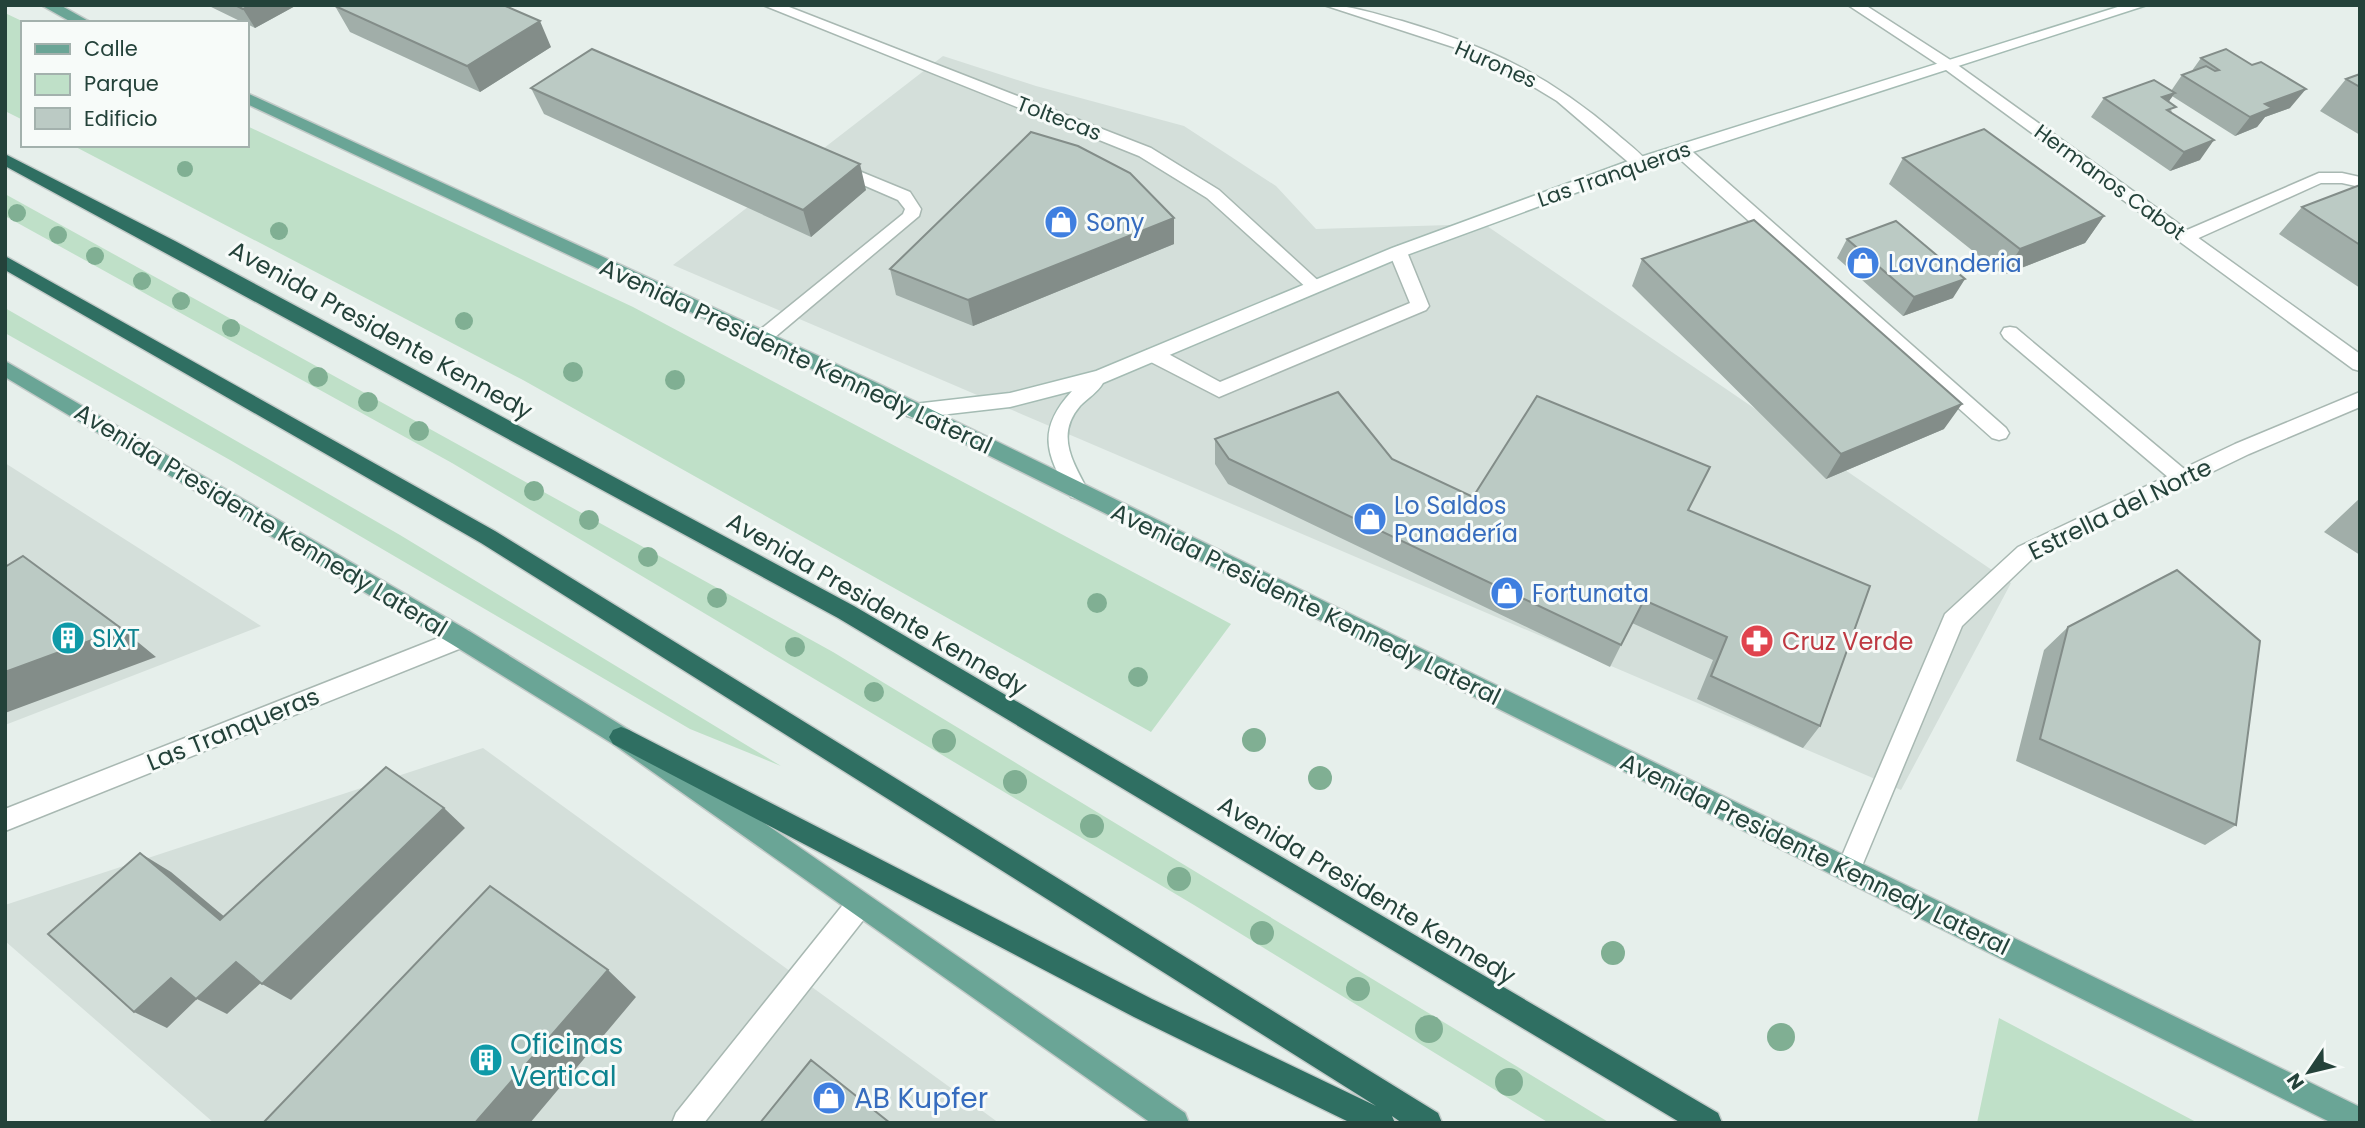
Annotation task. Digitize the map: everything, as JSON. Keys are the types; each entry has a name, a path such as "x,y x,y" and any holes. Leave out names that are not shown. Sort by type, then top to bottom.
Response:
{"highway":[{"name":"Avenida Presidente Kennedy","path":"5,159 169,244 846,612 1707,1123"},
{"path":"5,262 488,537 1428,1123"},
{"path":"621,737 1143,1008 1381,1123"}],"main road":[{"path":"48,5 81,21"},
{"name":"Avenida Presidente Kennedy Lateral","path":"248,98 914,411 2360,1122"},
{"name":"Avenida Presidente Kennedy Lateral","path":"5,368 461,638 621,737 1175,1123"}],"street":[{"name":"Toltecas","path":"770,5 1145,152 1184,173 1213,194 1315,286"},
{"name":"Hurones","path":"1331,5 1464,48 1509,66 1560,96 1640,163"},
{"name":"Hermanos Cabot","path":"1855,5 1947,64 2360,364"},
{"name":"Las Tranqueras","path":"914,411 1010,400 1101,377 1398,252 1640,163 2140,5"},
{"path":"1680,150 1999,433"},
{"path":"762,338 911,216 914,209 904,196 891,189 815,158"},
{"path":"2186,237 2319,178 2342,178 2360,182"},
{"path":"1154,355 1219,390 1420,306 1398,252"},
{"path":"2010,333 2182,478"},
{"name":"Las Tranqueras","path":"1078,491 1058,457 1056,438 1060,420 1069,404 1101,377"},
{"name":"Estrella del Norte","path":"1848,870 1953,620 2025,552 2182,478 2360,400"},
{"name":"Las Tranqueras","path":"5,820 461,638"},
{"path":"686,1123 859,905"}],"shaded area":[{"path":"943,56 1036,86 1184,126 1276,186 1316,229 1484,224 2011,583 1901,790 673,265"},
{"path":"5,463 261,626 5,725"},
{"path":"483,748 999,1123 214,1123 5,941 5,905"}],"green space":[{"path":"5,13 22,21 21,119 5,111"},
{"path":"248,126 633,307 1231,624 1151,732 523,380 76,147 248,147"},
{"path":"5,194 833,652 1610,1123 1549,1123 1194,905 452,463 5,216"},
{"path":"5,308 400,535 781,766 690,729 230,460 5,333"},
{"path":"1999,1018 2198,1123 1977,1123"}],"building":[{"path":"336,5 503,5 540,21 467,66"},
{"path":"592,49 860,164 803,210 531,88"},
{"path":"2226,49 2252,65 2261,62 2306,89 2265,104 2272,108 2250,117 2182,75 2206,66 2215,71 2219,70 2201,58"},
{"path":"2360,74 2360,87 2346,79"},
{"path":"2154,80 2175,93 2162,97 2176,107 2167,110 2214,140 2184,152 2104,98"},
{"path":"1984,129 2104,216 2020,249 1903,158"},
{"name":"Sony","path":"1031,132 1078,146 1130,173 1174,218 968,300 890,269"},
{"path":"2360,185 2360,245 2302,207"},
{"path":"1754,220 1962,404 1841,454 1642,259"},
{"path":"1896,221 1965,279 1914,297 1847,239"},
{"path":"1338,392 1392,459 1473,497 1537,396 1710,467 1688,510 1870,586 1820,726 1711,676 1727,637 1644,600 1621,645 1229,459 1215,439"},
{"path":"23,556 122,629 5,672 5,567"},
{"path":"2177,570 2260,641 2236,825 2040,739 2068,627"},
{"path":"386,767 444,808 262,984 236,962 196,999 171,978 134,1012 48,934 140,853 220,920"},
{"name":"Oficinas Vertical","path":"490,886 608,970 475,1123 263,1123"},
{"path":"811,1060 890,1123 760,1123"}],"place":[{"name":"Sony","path":"1061,222"},
{"name":"Lavanderia","path":"1863,263"},
{"name":"Lo Saldos Panadería","path":"1370,519"},
{"name":"Fortunata","path":"1507,593"},
{"name":"SIXT","path":"68,638"},
{"name":"Cruz Verde","path":"1757,641"},
{"name":"Oficinas Vertical","path":"486,1060"},
{"name":"AB Kupfer","path":"829,1098"}]}
